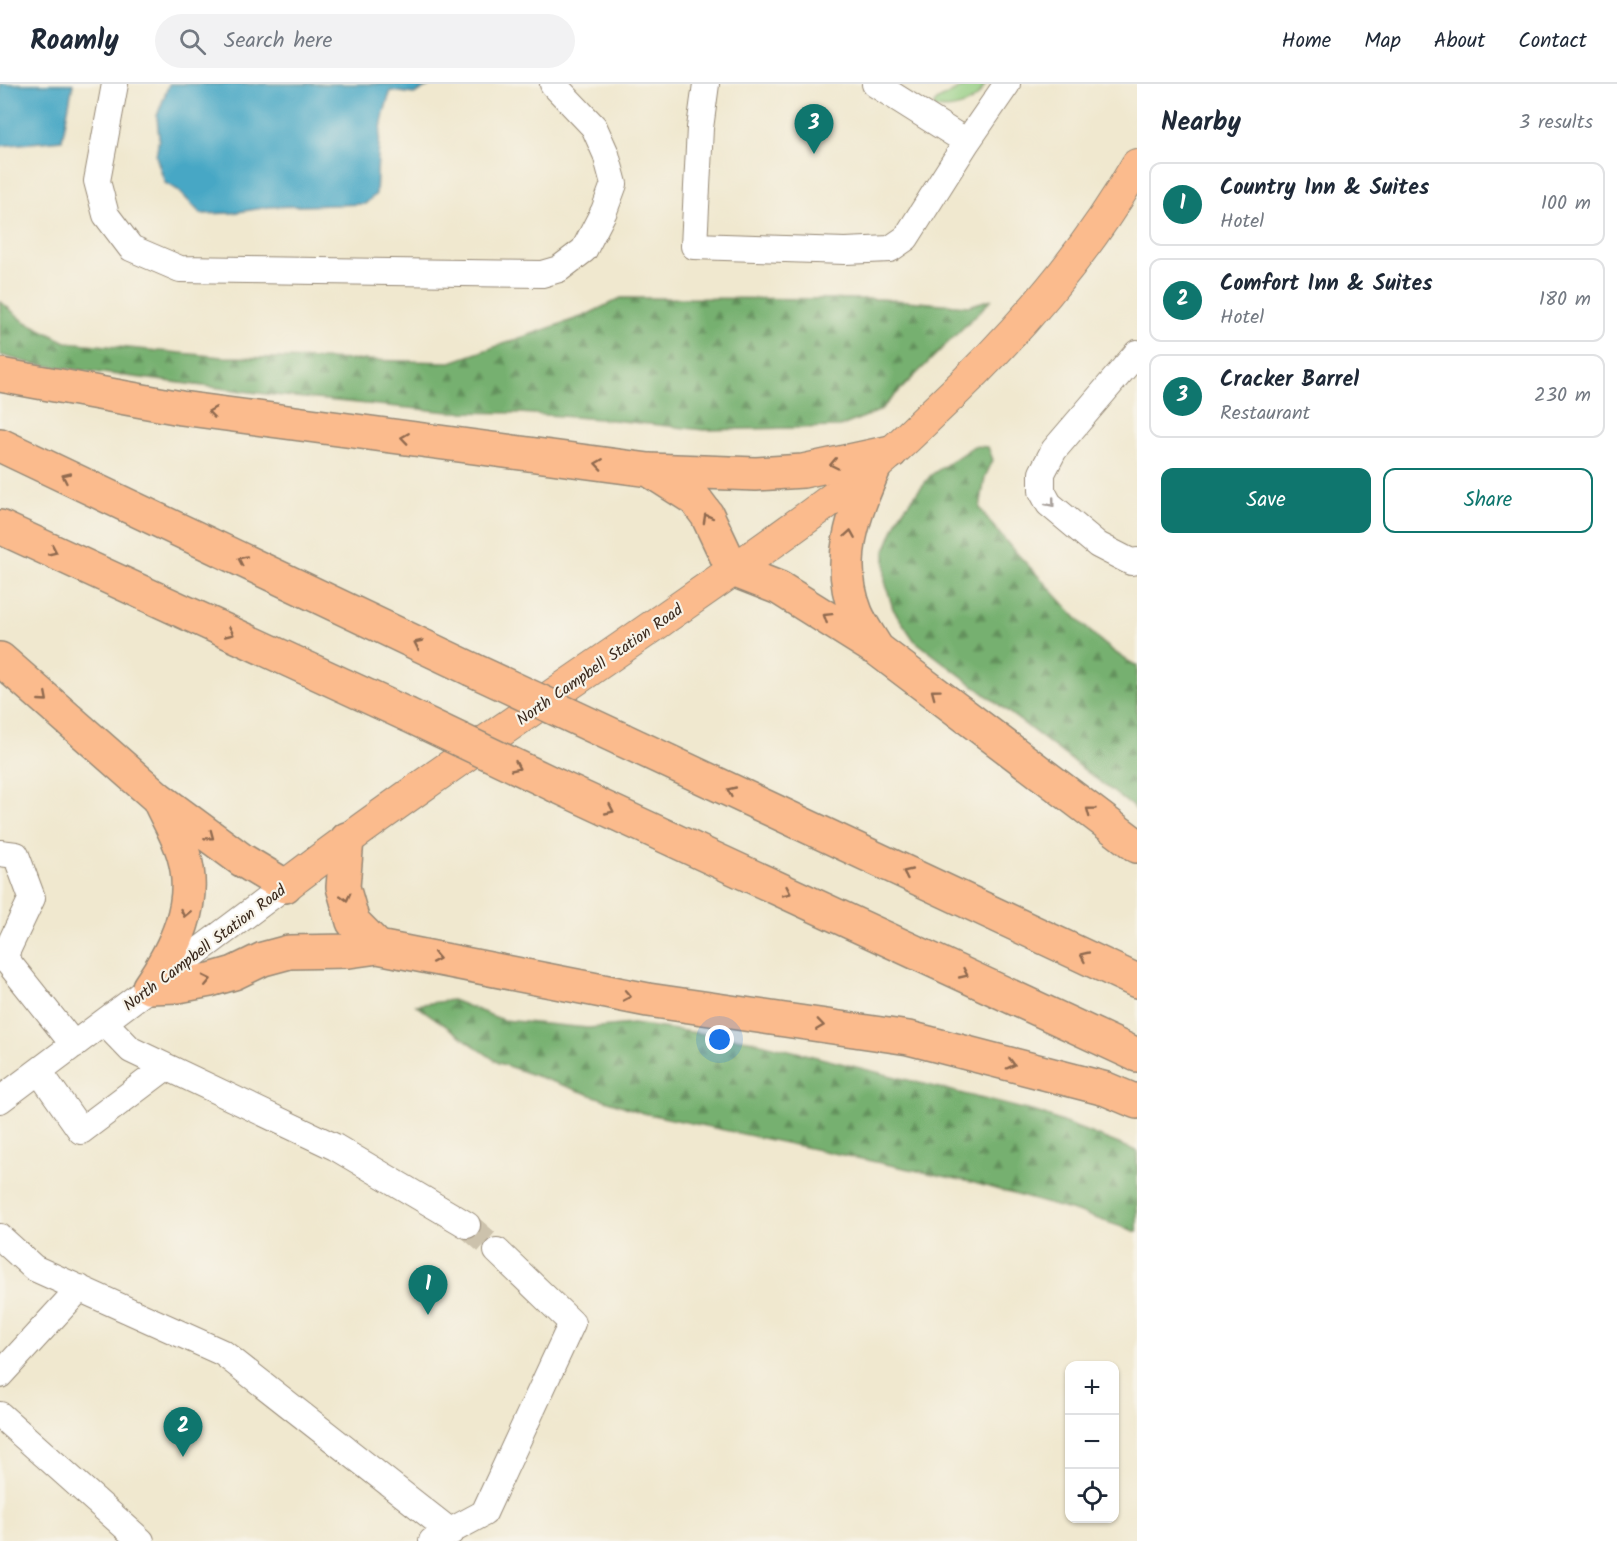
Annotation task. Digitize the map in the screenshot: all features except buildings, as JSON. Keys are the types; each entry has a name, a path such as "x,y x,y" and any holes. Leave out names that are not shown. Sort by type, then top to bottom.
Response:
{"highway":[{"path":"0,375 181,408 649,470 756,474 802,471 883,459"},
{"path":"0,446 1137,981"},
{"path":"877,649 856,613 848,578 849,533 857,507 883,459"},
{"path":"649,470 695,499 707,515 733,570 779,588 877,649 1137,846"},
{"path":"0,527 1137,1055"},
{"path":"0,659 158,798 242,860 285,886"},
{"path":"149,987 176,944 188,892 189,873 184,853 158,798"},
{"path":"347,839 343,887 353,922 378,947"},
{"path":"149,987 178,986 210,980 234,973 263,959 289,952 349,951 378,947 648,1000 909,1038 1106,1089 1137,1102"}],"main road":[{"name":"North Campbell Station Road","path":"285,886 347,839 733,570 883,459 977,371 1022,324 1132,185"}],"street":[{"path":"115,84 97,181 106,215 131,248 180,269 542,274 559,269 584,250 604,211 614,184 606,154 594,127 553,84"},
{"path":"706,84 700,128 694,246 845,251 890,249 906,238 967,141 1007,84"},
{"path":"874,84 967,141"},
{"path":"1137,354 1054,450 1042,473 1042,491 1049,504 1098,545 1131,562 1137,561"},
{"path":"0,854 16,855 32,898 1,956 74,1045"},
{"name":"North Campbell Station Road","path":"1,1098 285,886"},
{"path":"104,1022 132,1050 335,1147 467,1225"},
{"path":"39,1071 81,1131 166,1067"},
{"path":"0,1237 34,1268 223,1353 442,1536 484,1513 572,1323 497,1251"},
{"path":"0,1375 80,1288"},
{"path":"0,1415 141,1541"}],"green space":[{"path":"967,84 985,84 977,97 965,105 935,108 934,104 938,100"},
{"path":"621,298 881,299 968,306 992,299 879,411 839,427 704,430 520,413 450,412 274,395 33,364 0,355 0,301 24,321 66,342 222,357 451,362 584,316"},
{"path":"974,446 988,447 993,460 985,477 980,508 987,518 1010,546 1087,628 1111,649 1137,666 1137,810 914,640 893,609 885,581 885,551 900,514 931,475"},
{"path":"452,1000 503,1020 588,1028 633,1024 749,1040 1039,1113 1137,1151 1137,1232 1077,1212 971,1182 643,1113 499,1063 416,1005"}],"water":[{"path":"0,84 73,84 62,140 0,146"},
{"path":"169,84 434,84 414,94 391,91 381,129 376,194 365,204 269,207 232,213 201,214 178,190 165,183 156,156 159,138 157,116"}],"tunnel":[{"path":"467,1225 497,1251"}],"place":[{"name":"Cracker Barrel","path":"814,154"},
{"name":"Country Inn & Suites","path":"428,1315"},
{"name":"Comfort Inn & Suites","path":"183,1457"}]}
